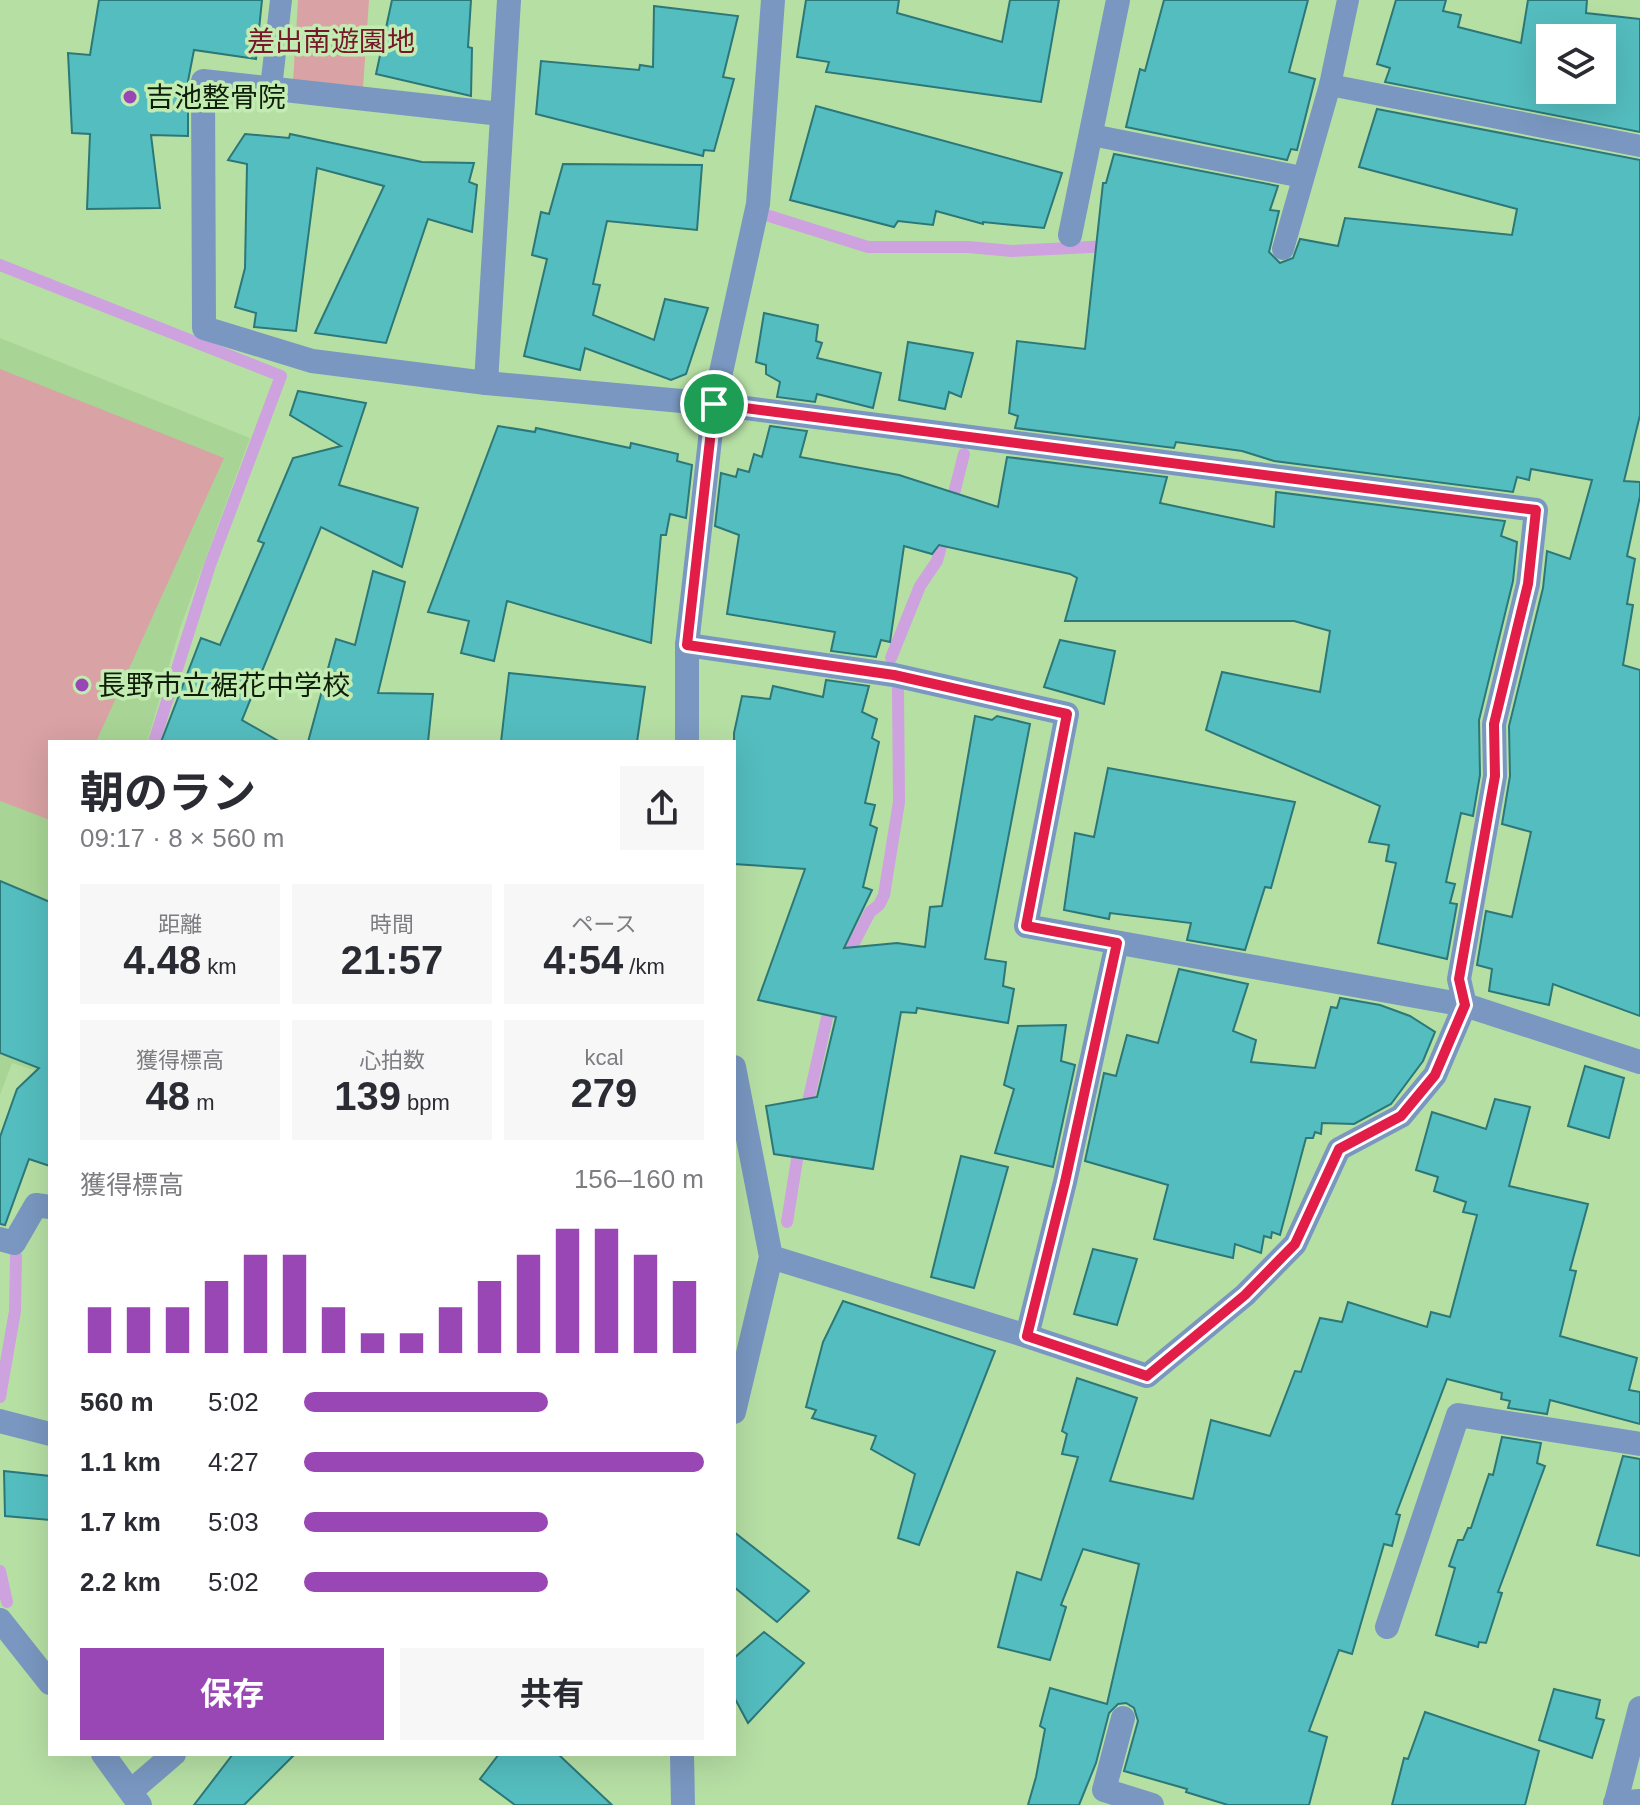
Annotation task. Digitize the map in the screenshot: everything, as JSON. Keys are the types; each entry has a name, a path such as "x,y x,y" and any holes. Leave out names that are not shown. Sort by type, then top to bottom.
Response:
{"street":[{"path":"486,383 509,0"},
{"path":"687,740 687,645 714,404 758,204 773,0"},
{"path":"1070,235 1118,0"},
{"path":"501,114 203,81 204,328 312,361 486,383 714,404 1536,510 1528,584 1494,724 1495,776 1459,979 1465,1005 1435,1075 1401,1116 1339,1149 1295,1244 1245,1295 1147,1376 771,1257"},
{"path":"687,645 894,675 1067,714 1026,926 1465,1005 1640,1062"},
{"path":"1027,1336 1065,1182 1117,943"},
{"path":"736,1077 771,1257 736,1404"},
{"path":"0,1239 14,1243 36,1205 48,1207"},
{"path":"1387,1627 1458,1415 1640,1444"},
{"path":"0,1421 48,1433"},
{"path":"0,1620 48,1680"},
{"path":"1640,1708 1615,1804 1640,1801"},
{"path":"1123,1718 1102,1797 1152,1805"},
{"path":"104,1756 136,1798 172,1756"},
{"path":"682,1756 683,1805"}],"lane":[{"path":"271,88 281,0"},
{"path":"1283,249 1330,85 1348,0"},
{"path":"1330,85 1640,146"},
{"path":"1092,135 1302,177"}],"shaded area":[{"name":"長野市立裾花中学校","path":"0,338 250,438 180,628 148,740 48,740 48,1074 12,1063 0,1095"}],"green space":[{"name":"差出南遊園地","path":"298,0 369,0 363,88 293,82"},
{"name":"長野市立裾花中学校","path":"0,369 224,458 97,740 48,740 48,819 0,801"}],"building":[{"path":"99,0 262,0 256,59 194,50 188,81 188,136 151,135 160,208 87,209 90,134 72,133 68,53 90,55"},
{"path":"392,0 471,0 468,47 472,48 471,96 376,74"},
{"path":"806,0 899,0 897,13 1002,42 1010,0 1059,0 1041,102 826,72 829,62 797,57"},
{"path":"1164,0 1308,0 1289,72 1315,79 1297,150 1291,149 1287,160 1126,127 1140,69 1145,71"},
{"path":"1396,0 1446,0 1443,11 1461,15 1458,27 1521,43 1528,0 1587,0 1586,13 1640,19 1640,132 1385,82 1390,68 1377,64"},
{"path":"654,6 738,16 723,77 734,79 714,151 704,150 703,156 536,114 541,61 639,70 640,65 653,67"},
{"path":"816,106 1062,173 1044,228 983,224 936,211 933,225 898,221 894,227 790,200"},
{"path":"1377,109 1640,160 1640,415 1624,481 1640,482 1640,496 1627,556 1635,559 1627,604 1633,605 1623,665 1640,670 1640,1016 1553,984 1549,1005 1489,991 1492,969 1477,965 1486,911 1512,917 1531,832 1502,824 1510,776 1509,726 1543,588 1547,551 1570,559 1592,480 1531,469 1529,480 1517,477 1513,492 1274,461 1242,451 1176,442 1174,448 1015,428 1018,416 1009,413 1017,341 1085,349 1103,183 1106,183 1114,154 1278,186 1270,210 1279,211 1269,252 1280,263 1293,258 1300,239 1338,246 1345,218 1512,235 1517,209 1359,167"},
{"path":"245,134 289,138 290,134 422,162 474,163 469,182 477,185 472,232 428,219 386,343 315,333 384,186 317,168 296,331 254,327 256,313 235,307 245,268 247,164 228,160"},
{"path":"563,164 702,165 697,230 607,221 593,284 600,285 593,315 654,340 665,299 708,308 686,374 671,380 585,348 580,370 524,356 547,259 532,255 541,212 549,214"},
{"path":"764,313 818,325 816,341 822,343 817,358 881,373 873,408 817,394 815,402 777,397 780,382 766,374 766,365 756,362"},
{"path":"908,342 973,353 961,397 949,392 945,409 899,400"},
{"path":"298,391 366,403 339,485 418,508 402,567 321,527 242,720 277,740 162,740 201,638 220,645 264,543 258,541 293,458 341,446 290,415"},
{"path":"498,426 535,432 536,428 630,448 631,443 678,454 677,461 692,465 686,518 670,514 666,535 661,535 651,643 507,601 494,661 461,653 469,621 428,612"},
{"path":"770,426 807,431 800,457 899,475 998,507 1007,457 1167,477 1160,503 1274,527 1276,492 1505,521 1501,536 1517,542 1513,581 1479,720 1480,775 1473,816 1461,813 1446,882 1455,884 1450,903 1457,904 1447,959 1378,943 1396,863 1386,861 1389,845 1369,842 1380,806 1206,730 1222,672 1320,692 1330,631 1294,621 1065,621 1077,578 939,545 932,554 904,546 890,642 881,640 876,657 831,651 835,632 727,614 739,535 715,526 721,473 736,477 738,469 749,472 754,454 762,457"},
{"path":"373,571 405,582 378,693 433,694 428,740 309,740 336,639 355,645"},
{"path":"1060,640 1115,651 1104,704 1044,687"},
{"path":"509,673 645,687 637,740 501,740"},
{"path":"826,680 869,686 862,712 877,719 872,738 879,742 865,803 875,805 870,825 877,828 863,887 872,890 844,948 897,943 925,947 930,907 942,906 975,716 992,720 997,716 1030,724 985,959 1006,962 1003,986 1014,989 1008,1023 917,1008 916,1013 901,1012 873,1169 774,1154 766,1106 817,1097 836,1017 758,1000 805,869 736,864 734,733 742,696 770,699 773,686 823,697"},
{"path":"1108,768 1295,802 1271,888 1265,887 1245,950 1187,940 1191,923 1110,913 1109,919 1064,910 1075,833 1094,837"},
{"path":"0,881 48,901 48,1165 29,1159 5,1225 0,1224 0,1137 17,1089 39,1068 0,1053"},
{"path":"1179,969 1248,984 1233,1031 1256,1040 1251,1062 1315,1068 1331,1007 1337,1008 1340,998 1380,1005 1410,1016 1435,1032 1423,1061 1391,1104 1354,1124 1322,1123 1321,1134 1315,1132 1313,1138 1306,1138 1280,1235 1272,1232 1271,1238 1264,1236 1261,1253 1235,1244 1233,1258 1154,1239 1168,1185 1085,1161 1104,1073 1116,1076 1127,1035 1158,1043"},
{"path":"1066,1025 1061,1061 1075,1065 1053,1167 995,1153 1014,1089 1004,1085 1018,1026"},
{"path":"1585,1066 1624,1078 1609,1138 1568,1126"},
{"path":"1495,1099 1530,1107 1509,1186 1588,1204 1570,1270 1576,1271 1560,1336 1637,1358 1629,1390 1640,1392 1640,1424 1550,1400 1547,1414 1508,1408 1510,1401 1501,1399 1502,1393 1447,1379 1396,1514 1400,1515 1392,1546 1384,1544 1352,1654 1339,1650 1309,1731 1327,1737 1309,1805 1228,1805 1186,1792 1187,1789 1124,1771 1138,1721 1134,1708 1126,1703 1118,1704 1109,1713 1096,1763 1079,1805 1028,1805 1045,1729 1040,1726 1050,1688 1107,1704 1139,1564 1083,1549 1061,1605 1066,1607 1050,1660 998,1647 1017,1572 1041,1580 1078,1457 1062,1454 1067,1434 1062,1431 1077,1378 1137,1398 1110,1481 1193,1499 1211,1420 1270,1436 1295,1371 1301,1372 1320,1318 1342,1322 1348,1302 1427,1327 1431,1312 1450,1317 1477,1215 1463,1212 1466,1202 1434,1191 1438,1177 1416,1170 1432,1112 1486,1129"},
{"path":"961,1156 1008,1167 974,1288 931,1277"},
{"path":"1093,1249 1137,1259 1117,1325 1074,1314"},
{"path":"843,1301 995,1351 919,1545 898,1538 915,1474 871,1449 876,1436 812,1418 816,1410 806,1407 823,1342"},
{"path":"1502,1437 1541,1443 1537,1463 1545,1466 1498,1592 1502,1593 1486,1643 1479,1642 1478,1647 1436,1635 1455,1568 1449,1566 1458,1540 1463,1540 1468,1528 1471,1528 1489,1474 1493,1475"},
{"path":"1623,1456 1640,1459 1640,1556 1597,1545"},
{"path":"4,1471 48,1476 48,1520 5,1516"},
{"path":"736,1534 809,1591 777,1622 736,1589"},
{"path":"764,1632 804,1663 748,1723 736,1701 736,1656"},
{"path":"1554,1689 1600,1700 1596,1718 1604,1720 1592,1758 1539,1740"},
{"path":"1425,1712 1539,1751 1525,1805 1392,1805 1404,1758 1408,1759"},
{"path":"231,1756 293,1756 244,1805 194,1805"},
{"path":"497,1756 560,1756 612,1805 515,1805 480,1779"}],"waterway":[{"path":"766,215 868,247 968,247 1012,251 1110,246"},
{"path":"0,265 281,376 210,565 155,740"},
{"path":"950,509 964,454"},
{"path":"891,658 920,586 937,561 945,531"},
{"path":"845,960 870,912 879,905 884,895 899,802 898,689"},
{"path":"806,1111 831,1000"},
{"path":"787,1222 800,1141"},
{"path":"0,1397 15,1311 16,1256"},
{"path":"0,1571 7,1602"}],"place":[{"name":"吉池整骨院","path":"130,97"},
{"name":"長野市立裾花中学校","path":"82,685"}],"route":[{"path":"714,404 1536,510 1528,584 1494,724 1495,776 1459,979 1465,1005 1435,1075 1401,1116 1339,1149 1295,1244 1245,1295 1147,1376 1027,1336 1065,1182 1117,943 1026,926 1067,714 894,675 687,645 714,404"}]}
